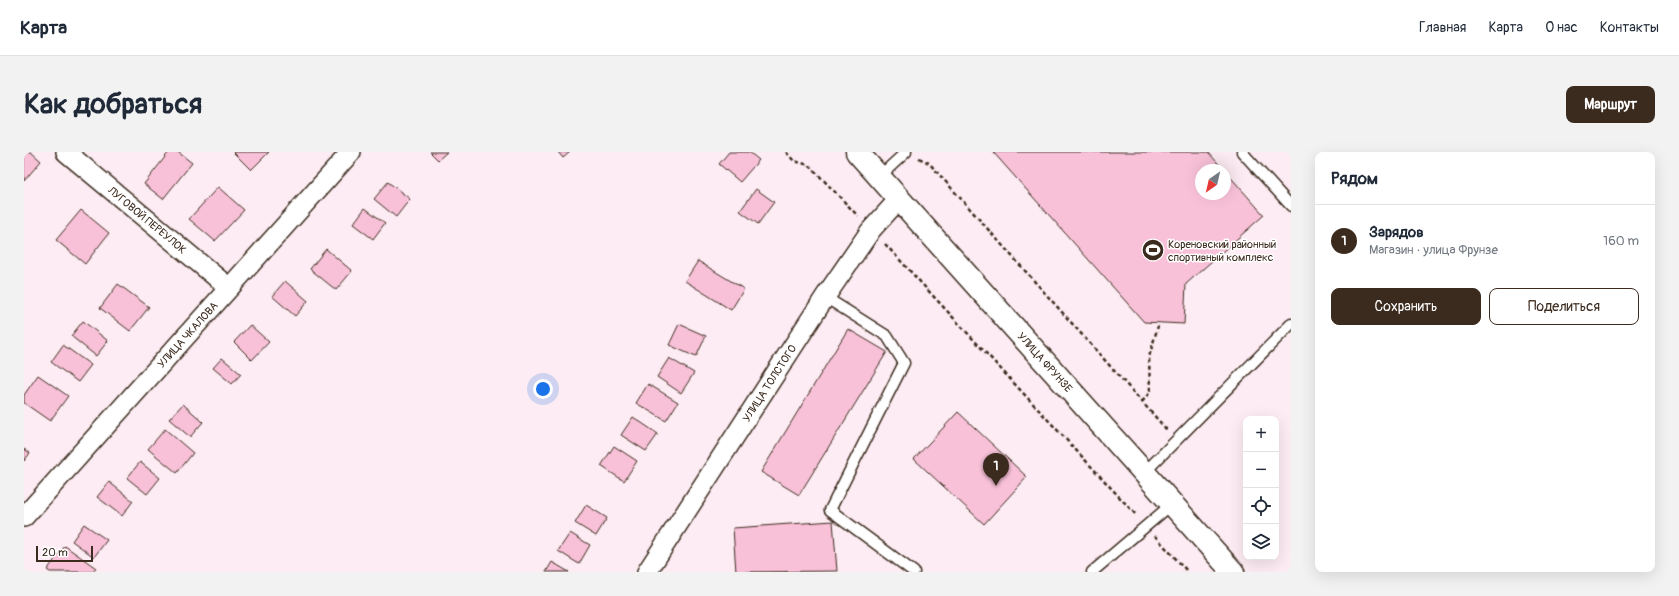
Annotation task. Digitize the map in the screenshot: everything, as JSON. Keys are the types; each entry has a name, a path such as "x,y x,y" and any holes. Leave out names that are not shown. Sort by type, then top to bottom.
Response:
{"main road":[{"name":"УЛИЦА ФРУНЗЕ","path":"857,152 1232,572"}],"street":[{"name":"ЛУГОВОЙ ПЕРЕУЛОК","path":"66,152 228,287"},
{"name":"УЛИЦА ЧКАЛОВА","path":"24,517 228,287 351,152"},
{"name":"УЛИЦА ТОЛСТОГО","path":"647,572 825,297 872,230 899,199"}],"lane":[{"path":"1242,152 1291,206"},
{"path":"879,177 910,154"},
{"path":"825,297 887,336 904,363 830,510 914,572"},
{"path":"1144,473 1291,324"},
{"path":"1092,572 1172,504"}],"path":[{"path":"786,152 794,161 809,165 872,230 1188,572"},
{"path":"910,154 929,163 1176,440"},
{"path":"1142,402 1150,392 1149,357 1158,326"}],"building":[{"path":"24,152 31,152 41,161 24,181"},
{"path":"169,152 178,152 192,163 163,199 144,184"},
{"path":"233,152 269,152 251,170"},
{"path":"430,152 447,152 438,160"},
{"path":"558,152 570,152 563,158"},
{"path":"729,152 749,152 759,160 740,182 719,164"},
{"name":"Кореновский районный спортивный комплекс","path":"993,152 1208,152 1219,164 1195,164 1195,200 1231,200 1231,178 1264,215 1186,284 1184,324 1144,322"},
{"path":"388,182 410,199 396,217 374,199"},
{"path":"218,187 244,210 215,241 189,219"},
{"path":"756,189 774,202 758,224 740,211"},
{"path":"365,208 385,223 373,239 353,224"},
{"path":"81,210 109,233 85,264 56,240"},
{"path":"326,249 352,271 336,290 310,269"},
{"path":"698,261 744,289 731,310 685,281"},
{"path":"285,281 308,301 295,316 272,296"},
{"path":"118,284 149,307 130,331 100,308"},
{"path":"83,321 108,341 96,356 71,336"},
{"path":"679,324 706,336 696,357 669,345"},
{"path":"250,325 269,342 252,360 234,342"},
{"path":"848,329 887,352 799,495 761,472"},
{"path":"63,345 91,365 78,382 51,362"},
{"path":"222,358 241,374 232,384 213,368"},
{"path":"669,358 694,373 681,393 657,377"},
{"path":"38,375 68,396 50,421 24,403 24,395"},
{"path":"648,384 678,402 666,421 636,403"},
{"path":"183,404 203,422 190,437 169,419"},
{"path":"958,412 1027,477 984,524 914,459"},
{"path":"633,417 658,434 646,451 621,435"},
{"path":"165,429 193,453 177,473 148,449"},
{"path":"614,446 637,461 624,481 601,466"},
{"path":"24,449 30,453 24,461"},
{"path":"140,462 160,478 147,494 127,478"},
{"path":"109,482 133,501 122,516 97,497"},
{"path":"586,505 607,518 596,536 575,523"},
{"path":"833,521 837,571 736,572 733,528"},
{"path":"84,524 107,540 94,557 72,541"},
{"path":"570,533 590,545 579,564 558,551"},
{"path":"65,546 96,568 93,572 50,572 47,570"},
{"path":"552,562 569,572 546,572"}],"place":[{"name":"Кореновский районный спортивный комплекс","path":"1153,250"},
{"name":"Зарядов","path":"996,486"}]}
